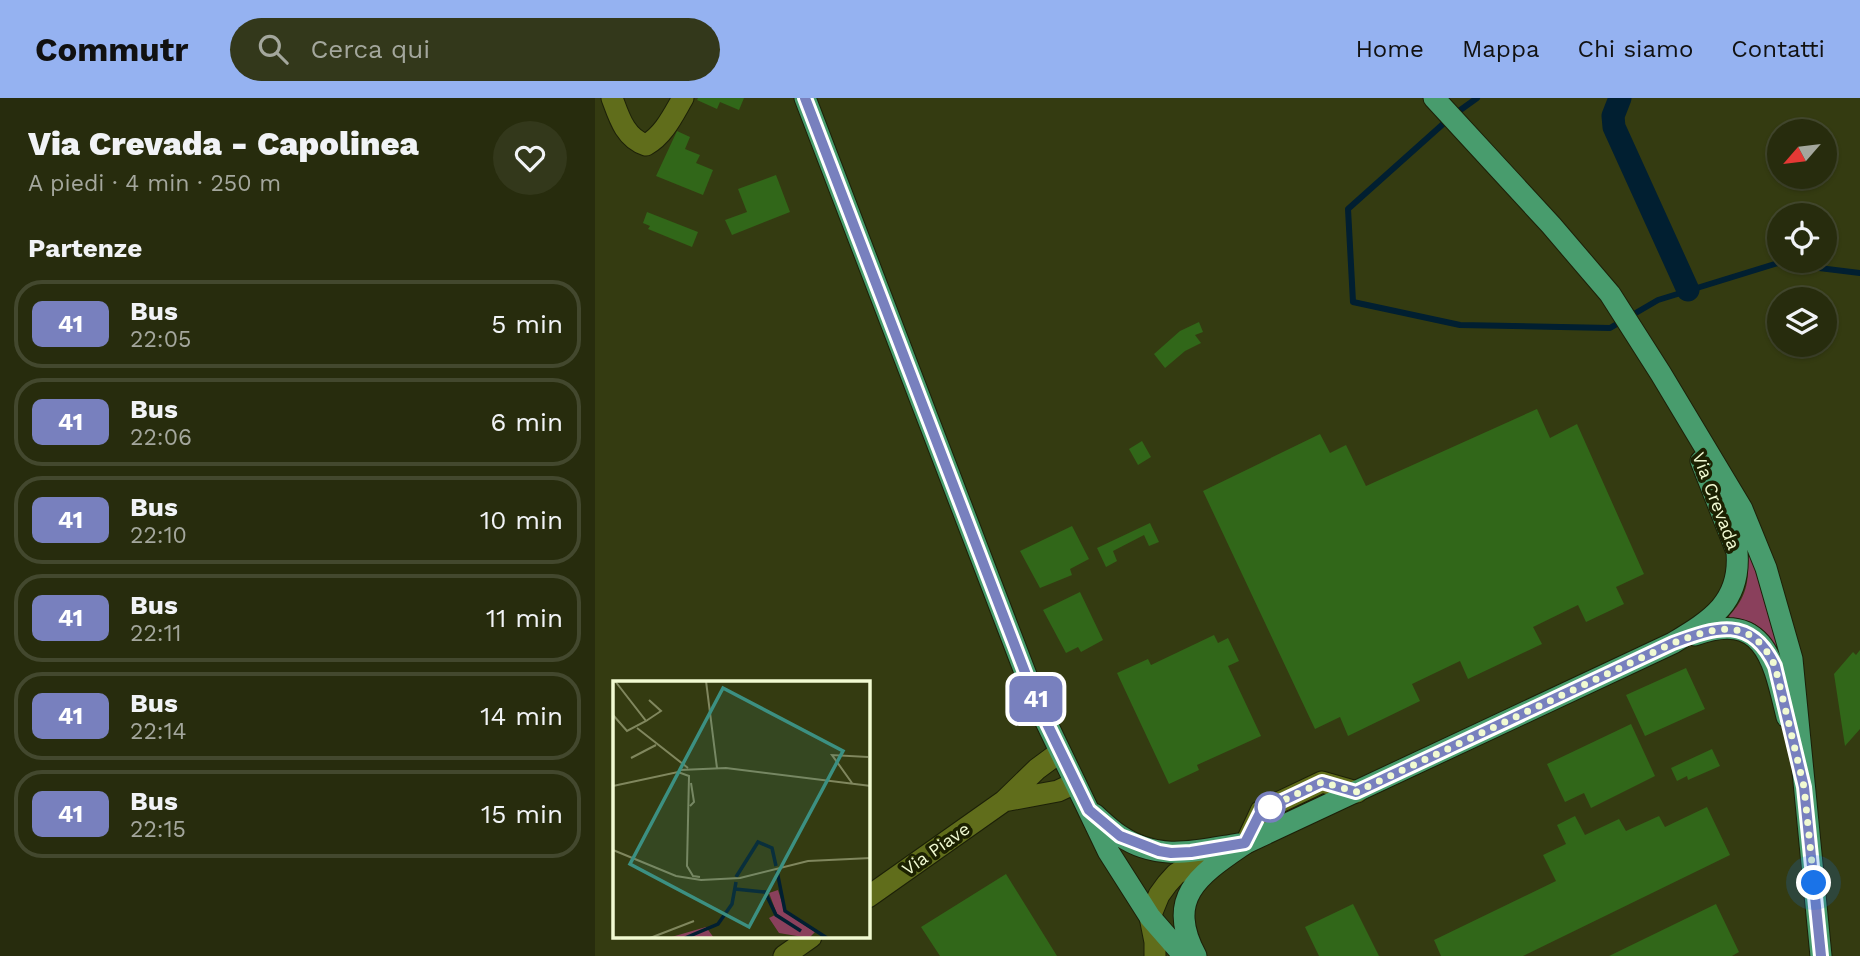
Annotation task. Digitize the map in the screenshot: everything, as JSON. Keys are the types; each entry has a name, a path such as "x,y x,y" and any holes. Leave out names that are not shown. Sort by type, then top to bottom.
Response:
{"main road":[{"name":"Via Crevada","path":"805,98 1036,701 1108,851 1150,917 1184,956"},
{"name":"Via Crevada","path":"1434,98 1552,225 1610,294 1742,509 1770,578 1792,659 1821,956"},
{"name":"Via Crevada","path":"1196,956 1185,927 1184,910 1191,889 1201,875 1245,843 1673,643 1718,612 1734,586 1738,568 1737,552 1679,407"},
{"path":"1673,643 1705,631 1722,628 1737,629 1758,641 1775,666 1804,787"},
{"name":"Via Crevada","path":"1089,810 1120,836 1159,851 1191,852 1245,843"}],"street":[{"path":"612,98 629,134 636,142 646,145 656,139 671,120 683,98"},
{"name":"Via Piave","path":"870,896 1004,801 1037,768 1061,752"},
{"name":"Via Piave","path":"1004,801 1058,791 1075,783"},
{"name":"Via Crevada","path":"1150,917 1159,895 1176,874 1194,863 1245,843"},
{"path":"1150,917 1155,956"},
{"path":"784,956 808,939"}],"shaded area":[{"path":"1751,555 1780,648 1777,649 1758,626 1729,616 1745,589 1747,557"}],"building":[{"path":"744,98 739,110 720,102 717,109 697,100"},
{"path":"677,131 690,137 685,149 700,155 696,163 713,170 703,195 656,176"},
{"path":"776,175 790,212 732,235 725,220 747,212 738,189"},
{"path":"647,212 698,232 692,247 648,229 650,226 643,223"},
{"path":"1199,322 1203,332 1195,335 1201,343 1185,351 1165,368 1154,354 1180,331"},
{"path":"1537,409 1550,438 1577,424 1644,574 1616,587 1624,604 1586,622 1578,605 1533,627 1542,644 1468,679 1460,661 1412,684 1420,701 1348,736 1340,717 1315,729 1203,491 1320,434 1330,453 1346,445 1366,486"},
{"path":"1142,441 1151,457 1138,465 1129,449"},
{"path":"1150,523 1159,542 1149,546 1144,535 1113,551 1117,561 1106,567 1097,548"},
{"path":"1072,526 1089,559 1070,569 1072,575 1040,588 1020,551"},
{"path":"1080,592 1103,640 1081,652 1078,647 1066,653 1043,610"},
{"path":"1214,635 1218,643 1228,638 1239,661 1228,666 1261,736 1197,765 1199,770 1169,784 1117,673 1148,659 1151,665"},
{"path":"1860,650 1860,729 1845,746 1834,674 1853,652 1856,655"},
{"path":"1686,668 1705,709 1645,736 1626,695"},
{"path":"1631,724 1655,776 1591,808 1584,793 1565,802 1547,764"},
{"path":"1712,749 1720,766 1688,780 1687,776 1677,781 1671,768"},
{"path":"1707,807 1730,855 1523,956 1441,956 1434,940 1556,881 1543,855 1566,844 1557,825 1575,816 1585,835 1619,819 1626,831 1659,816 1665,827"},
{"path":"1006,874 1057,956 940,956 921,927"},
{"path":"1353,904 1379,956 1319,956 1305,927"},
{"path":"1716,904 1739,952 1732,956 1609,956"}],"waterway":[{"path":"1477,98 1452,116 1348,209 1353,302 1460,325 1610,328 1658,300 1778,263 1860,273"},
{"path":"1620,98 1613,116 1614,127 1688,290"}],"bus line":[{"name":"41","path":"805,98 1036,701 1089,810 1120,836 1159,851 1191,852 1245,843 1261,811 1322,782 1356,792 1673,643 1705,631 1737,629 1758,641 1775,666 1804,787 1821,956"}],"route":[{"path":"1270,807 1261,811 1322,782 1356,792 1673,643 1705,631 1737,629 1758,641 1775,666 1804,787 1814,883"}]}
